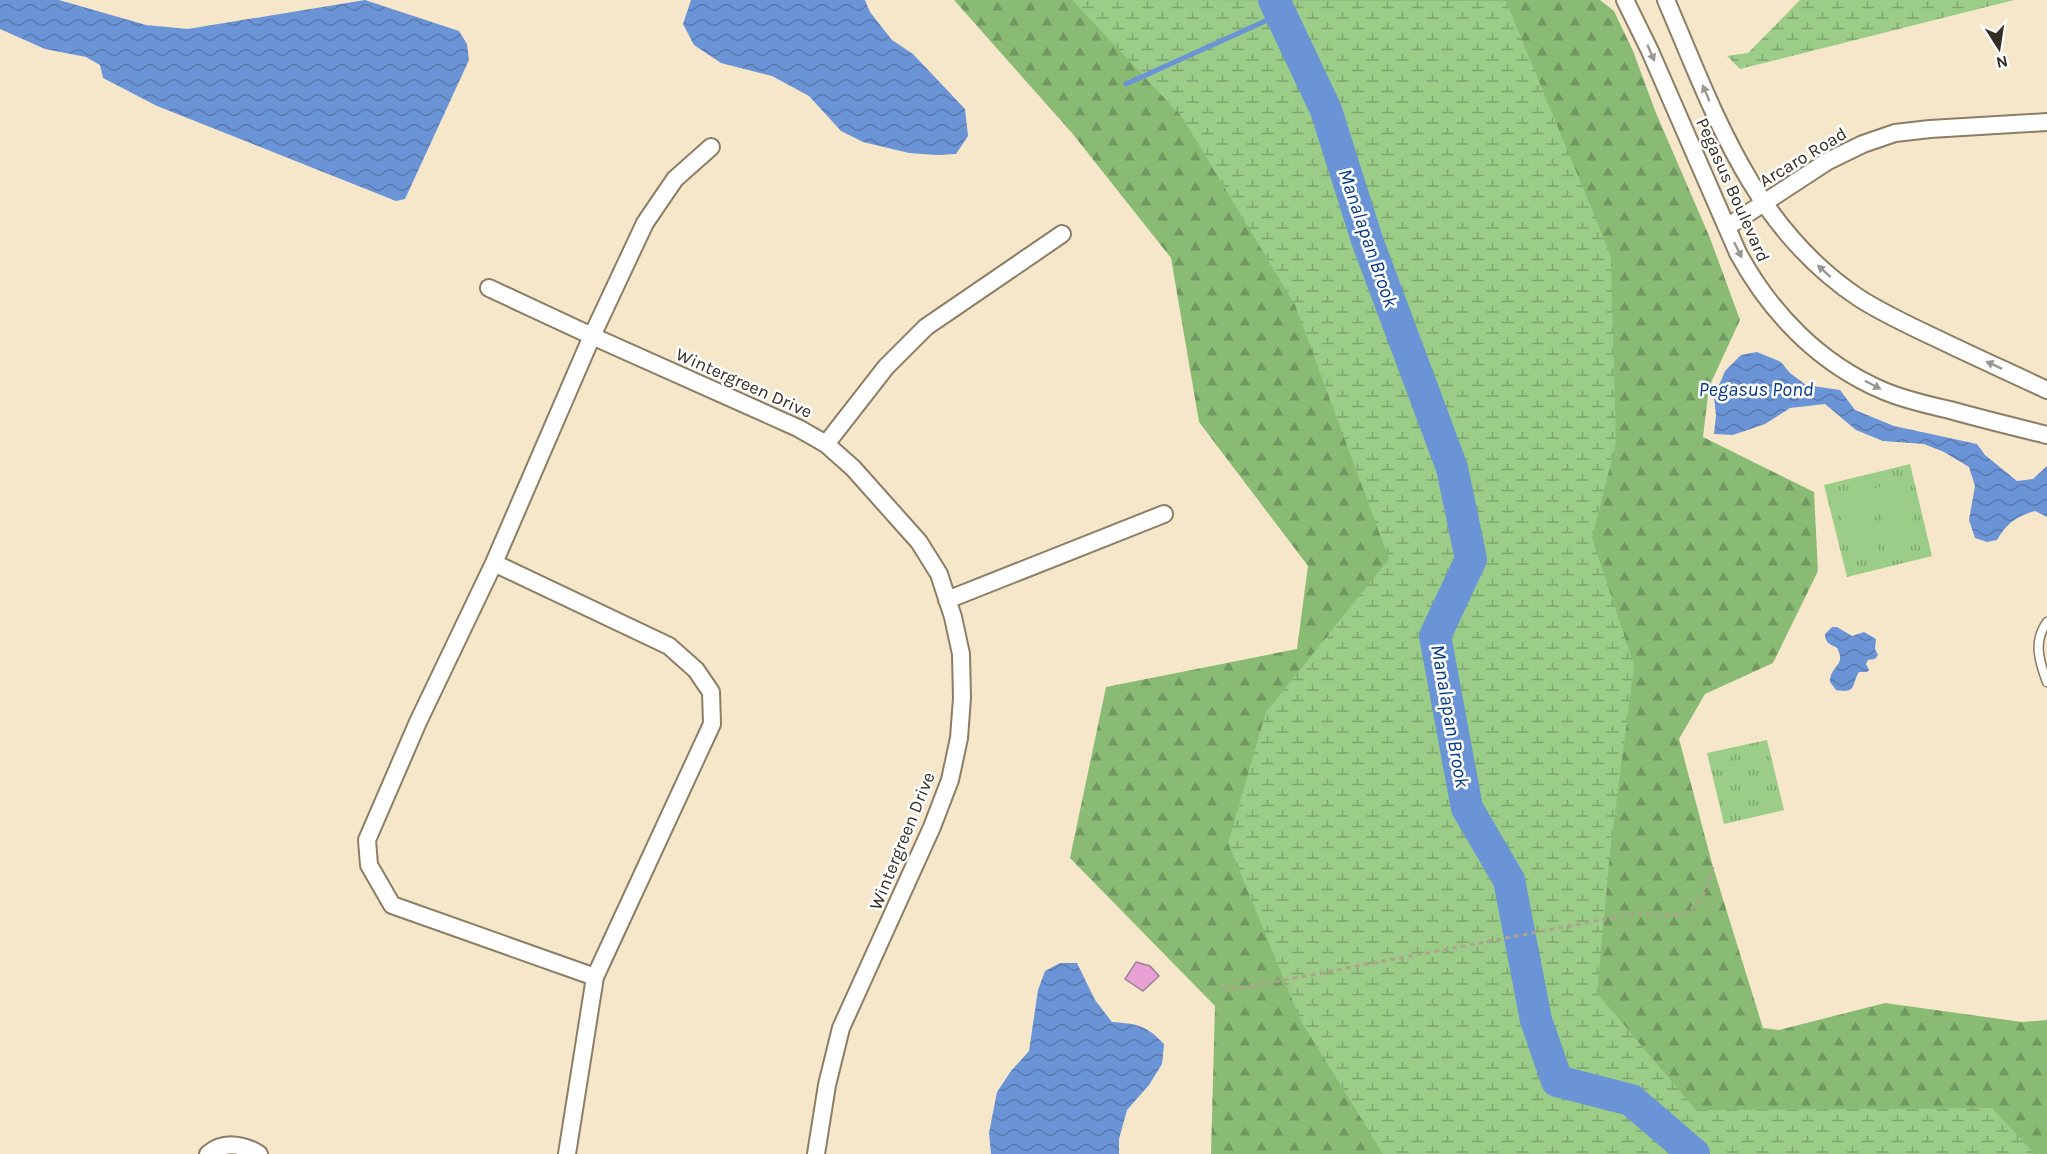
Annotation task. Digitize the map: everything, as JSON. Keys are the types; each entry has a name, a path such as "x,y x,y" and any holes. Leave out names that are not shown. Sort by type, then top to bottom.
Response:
{"street":[{"name":"Pegasus Boulevard","path":"1625,0 1751,276 1783,319 1808,343 1849,372 1884,391 2047,435"},
{"name":"Pegasus Boulevard","path":"1666,0 1731,150 1764,203 1803,252 1829,276 1859,298 1915,328 2047,390"},
{"name":"Arcaro Road","path":"1727,227 1828,161 1863,144 1895,133 2047,122"},
{"path":"595,977 392,904 369,866 367,840 418,722 494,563 592,336 645,223 675,178 711,147"},
{"path":"826,444 886,367 926,327 1062,234"},
{"name":"Wintergreen Drive","path":"489,288 798,428 826,444 853,468 919,542 939,574 953,617 961,654 962,698 959,738 950,780 927,838 842,1028 826,1084 816,1154"},
{"path":"947,600 1164,514"},
{"path":"494,563 669,646 696,670 711,693 712,724 595,977 567,1154"},
{"path":"208,1154 228,1144 249,1148 259,1154"}],"lane":[{"path":"2047,622 2042,629 2037,648 2047,682"}],"path":[{"path":"1222,987 1242,988 1638,913 1664,916 1681,914 1694,907 1703,896 1713,867"}],"green space":[{"path":"954,0 1600,0 1614,11 1633,51 1656,113 1710,238 1740,320 1709,387 1703,437 1814,492 1818,571 1773,663 1705,694 1679,739 1713,867 1763,1028 1779,1030 1885,1003 2022,1022 2047,1020 2047,1154 1211,1154 1215,1006 1070,858 1106,687 1297,649 1308,566 1199,422 1171,258 1072,133"},
{"path":"1072,0 1506,1 1611,256 1616,443 1592,538 1634,665 1610,853 1597,993 1696,1110 1992,1108 2035,1154 1383,1154 1301,1021 1228,843 1266,712 1389,559 1295,305 1182,117"},
{"path":"1800,0 2014,0 1740,69 1727,56 1748,53"},
{"path":"1910,464 1932,556 1847,577 1824,485"},
{"path":"1904,481 1918,543 1890,550 1875,488"},
{"path":"1865,490 1879,552 1851,559 1837,497"},
{"path":"1767,740 1784,810 1724,824 1707,753"}],"water":[{"path":"0,0 59,0 146,25 188,29 365,0 459,31 467,44 469,60 405,199 396,201 157,106 103,78 100,65 86,57 45,49 0,29"},
{"path":"691,0 865,0 870,12 892,40 913,54 965,109 968,136 956,154 909,153 863,142 841,131 809,96 772,76 721,63 694,45 683,24"},
{"name":"Pegasus Pond","path":"1757,352 1781,362 1790,373 1806,385 1840,390 1855,410 1894,426 1977,444 1985,455 2017,481 2033,479 2047,466 2047,517 2035,511 2013,521 1997,540 1987,542 1975,538 1969,520 1975,486 1969,467 1944,452 1924,444 1883,441 1856,430 1825,404 1790,408 1765,424 1733,435 1714,434 1716,415 1714,397 1725,371 1741,355"},
{"path":"1832,627 1837,627 1852,636 1864,632 1876,639 1875,649 1878,655 1875,659 1868,660 1866,664 1869,670 1859,672 1853,687 1848,691 1836,690 1830,682 1832,672 1840,659 1837,648 1828,643 1825,637"},
{"path":"1060,963 1077,963 1095,1000 1112,1022 1141,1027 1158,1038 1164,1044 1162,1064 1149,1085 1127,1110 1119,1139 1119,1154 991,1154 989,1133 997,1092 1011,1071 1029,1051 1038,990 1045,971"}],"building":[{"path":"1136,962 1150,966 1159,976 1143,991 1125,979"}],"waterway":[{"name":"Manalapan Brook","path":"1274,0 1326,110 1367,240 1452,468 1471,559 1435,636 1467,808 1509,880 1536,1020 1557,1081 1631,1100 1694,1154"},
{"path":"1126,84 1281,14"}]}
